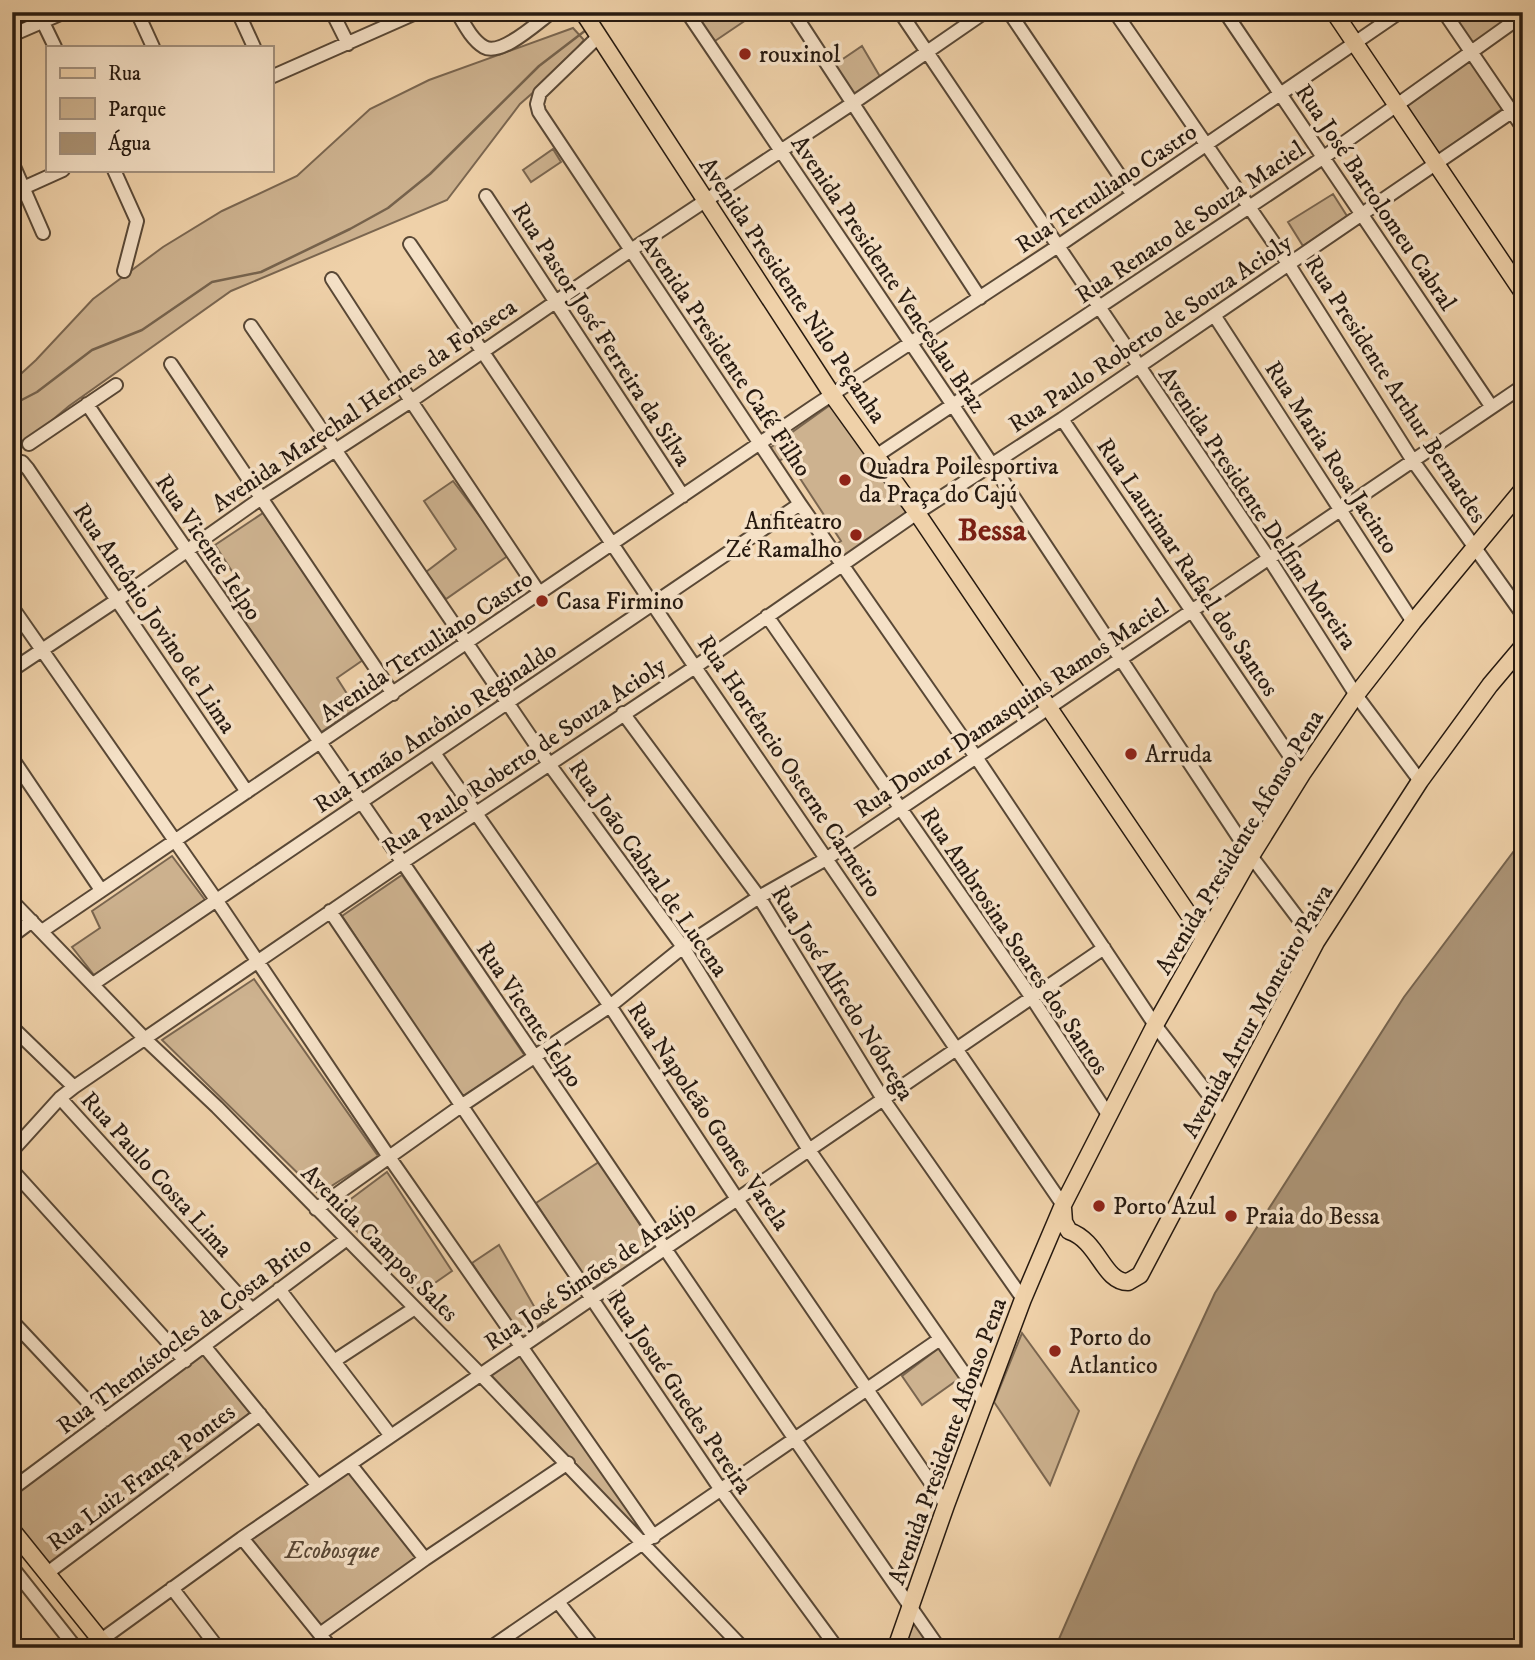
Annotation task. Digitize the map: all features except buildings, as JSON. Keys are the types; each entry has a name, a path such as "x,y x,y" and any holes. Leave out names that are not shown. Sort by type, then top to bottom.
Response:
{"highway":[{"path":"12,16 23,12"}],"main road":[{"name":"Avenida Presidente Nilo Peçanha","path":"583,12 833,396 917,513 1204,937"},
{"path":"1334,12 1523,293"},
{"name":"Avenida Presidente Afonso Pena","path":"896,1648 1023,1299 1063,1205 1155,1025 1251,856 1356,695 1523,489"},
{"name":"Avenida Artur Monteiro Paiva","path":"1069,1231 1090,1243 1113,1278 1128,1282 1144,1271 1316,942 1420,781 1490,685 1523,646"},
{"name":"Rua Hortêncio Osterne Carneiro","path":"1063,1205 1064,1222 1069,1231"},
{"name":"Avenida Presidente Afonso Pena","path":"1044,1251 1053,1241 1069,1231"},
{"path":"12,1530 19,1550 46,1574 104,1644"}],"street":[{"path":"12,35 40,17 65,12"},
{"path":"137,12 153,46"},
{"path":"238,12 254,46"},
{"path":"332,12 348,44"},
{"path":"273,76 418,12"},
{"path":"457,12 472,36 490,49 508,44 552,12"},
{"name":"Avenida Presidente Venceslau Braz","path":"687,12 952,404 1251,856 1316,942"},
{"path":"793,12 980,298"},
{"name":"Avenida Presidente Delfim Moreira","path":"900,12 1268,557 1356,695 1420,781"},
{"name":"Avenida Marechal Hermes da Fonseca","path":"12,670 260,499 484,352 985,12"},
{"path":"1009,12 1132,194"},
{"name":"Rua Presidente Arthur Bernardes","path":"1115,12 1289,265 1413,461 1523,615"},
{"name":"Rua José Bartolomeu Cabral","path":"1225,12 1282,94 1359,215 1491,407"},
{"name":"Rua Tertuliano Castro","path":"833,396 1400,12"},
{"path":"1444,12 1471,52 1517,108 1523,128"},
{"name":"Rua Renato de Souza Maciel","path":"876,456 1324,158 1523,15"},
{"path":"40,17 54,46"},
{"name":"Avenida Presidente Café Filho","path":"599,36 540,93 537,104 539,112 800,504 976,757 1155,1025 1225,1116"},
{"name":"Rua Paulo Roberto de Souza Acioly","path":"12,1152 60,1098 74,1087 1517,108"},
{"path":"12,162 18,191 43,233"},
{"path":"18,191 59,172"},
{"path":"115,172 137,221 124,271"},
{"name":"Rua Pastor José Ferreira da Silva","path":"485,196 683,496"},
{"name":"Rua Hortêncio Osterne Carneiro","path":"410,244 1063,1205"},
{"path":"332,279 540,594"},
{"name":"Rua Maria Rosa Jacinto","path":"1214,315 1413,622"},
{"name":"Rua João Cabral de Lucena","path":"251,326 549,764 683,947 810,1150 984,1402"},
{"path":"171,365 393,694"},
{"path":"29,444 116,385"},
{"name":"Rua Doutor Damasquins Ramos Maciel","path":"316,1209 461,1106 610,1006 683,947 760,897 826,859 1523,386"},
{"name":"Avenida Tertuliano Castro","path":"42,932 833,396"},
{"name":"Rua Vicente Ielpo","path":"87,404 939,1648"},
{"name":"Rua Laurimar Rafael dos Santos","path":"1062,419 1302,774"},
{"name":"Rua Antônio Jovino de Lima","path":"12,463 22,463 28,469 247,792"},
{"name":"Rua Irmão Antônio Reginaldo","path":"93,984 800,504"},
{"path":"12,607 217,901 388,1157 521,1347 648,1540"},
{"name":"Rua Ambrosina Soares dos Santos","path":"767,616 1032,998 1109,1116"},
{"name":"Rua José Alfredo Nóbrega","path":"623,713 760,897 883,1099 1023,1299"},
{"name":"Rua Napoleão Gomes Varela","path":"434,753 610,1006 737,1199 946,1505"},
{"path":"12,758 101,890"},
{"name":"Avenida Campos Sales","path":"12,901 145,1039 217,1107 568,1464 648,1540 743,1648"},
{"name":"Rua Josué Guedes Pereira","path":"330,911 721,1490 837,1648"},
{"path":"12,936 32,921"},
{"name":"Rua José Simões de Araújo","path":"104,1644 172,1588 242,1538 1104,948"},
{"path":"12,1027 74,1087"},
{"name":"Rua Paulo Costa Lima","path":"60,1098 252,1310"},
{"path":"12,1170 185,1362"},
{"name":"Rua Themístocles da Costa Brito","path":"12,1489 347,1240"},
{"path":"279,1289 391,1436"},
{"path":"334,1361 415,1308"},
{"path":"12,1321 105,1420"},
{"path":"490,1648 940,1339"},
{"path":"205,1347 318,1486"},
{"name":"Rua Luiz França Pontes","path":"46,1574 260,1414"},
{"path":"350,1464 425,1559"},
{"path":"320,1634 425,1559 568,1464"},
{"path":"242,1538 331,1648"},
{"path":"12,1567 76,1648"},
{"path":"172,1588 218,1648"},
{"path":"558,1602 594,1648"},
{"path":"66,1635 84,1620"}],"green space":[{"path":"709,12 740,12 746,20 715,41 699,20"},
{"path":"1450,12 1523,12 1473,47"},
{"path":"573,28 584,40 561,68 520,104 447,200 231,291 69,406 19,448 12,447 12,382 93,299 163,247 222,211 297,176 370,109 429,80"},
{"path":"862,46 882,80 855,98 834,65"},
{"path":"1470,60 1502,109 1439,154 1406,107"},
{"path":"553,149 561,162 531,182 523,170"},
{"path":"1333,194 1347,216 1303,246 1288,222"},
{"path":"833,403 910,515 845,558 835,545 841,541 786,457 779,461 770,448"},
{"path":"453,481 509,555 446,599 426,572 456,549 424,501"},
{"path":"263,513 363,660 337,678 356,708 320,733 223,590 237,579 215,545"},
{"path":"172,856 205,900 94,975 72,947 100,928 92,911"},
{"path":"402,875 525,1056 462,1097 342,916"},
{"path":"254,979 378,1156 319,1194 162,1040"},
{"path":"599,1162 655,1248 592,1289 536,1203"},
{"path":"387,1172 452,1271 419,1294 336,1210"},
{"path":"499,1245 543,1322 522,1339 472,1263"},
{"path":"1022,1333 1079,1411 1050,1485 994,1402"},
{"path":"939,1348 960,1378 922,1405 902,1376"},
{"path":"205,1352 253,1413 49,1569 12,1521 12,1497"},
{"path":"521,1354 641,1529 641,1534 491,1375"},
{"name":"Ecobosque","path":"350,1464 425,1559 320,1634 242,1538"},
{"path":"917,1620 935,1648 905,1648 912,1621"}],"water":[{"path":"1523,839 1523,1648 1055,1648 1215,1293 1404,997"}],"waterway":[{"path":"597,21 605,12"},
{"path":"12,405 37,392 92,350 142,330 212,282 261,272 388,208 430,174 539,66 586,30"}],"place":[{"name":"rouxinol","path":"745,54"},
{"name":"Quadra Poilesportiva da Praça do Cajú","path":"845,480"},
{"name":"Anfiteatro Zé Ramalho","path":"856,535"},
{"name":"Casa Firmino","path":"542,601"},
{"name":"Arruda","path":"1131,754"},
{"name":"Porto Azul","path":"1099,1206"},
{"name":"Praia do Bessa","path":"1231,1216"},
{"name":"Porto do Atlantico","path":"1055,1351"}],"district":[{"name":"Bessa","path":"992,529"}]}
